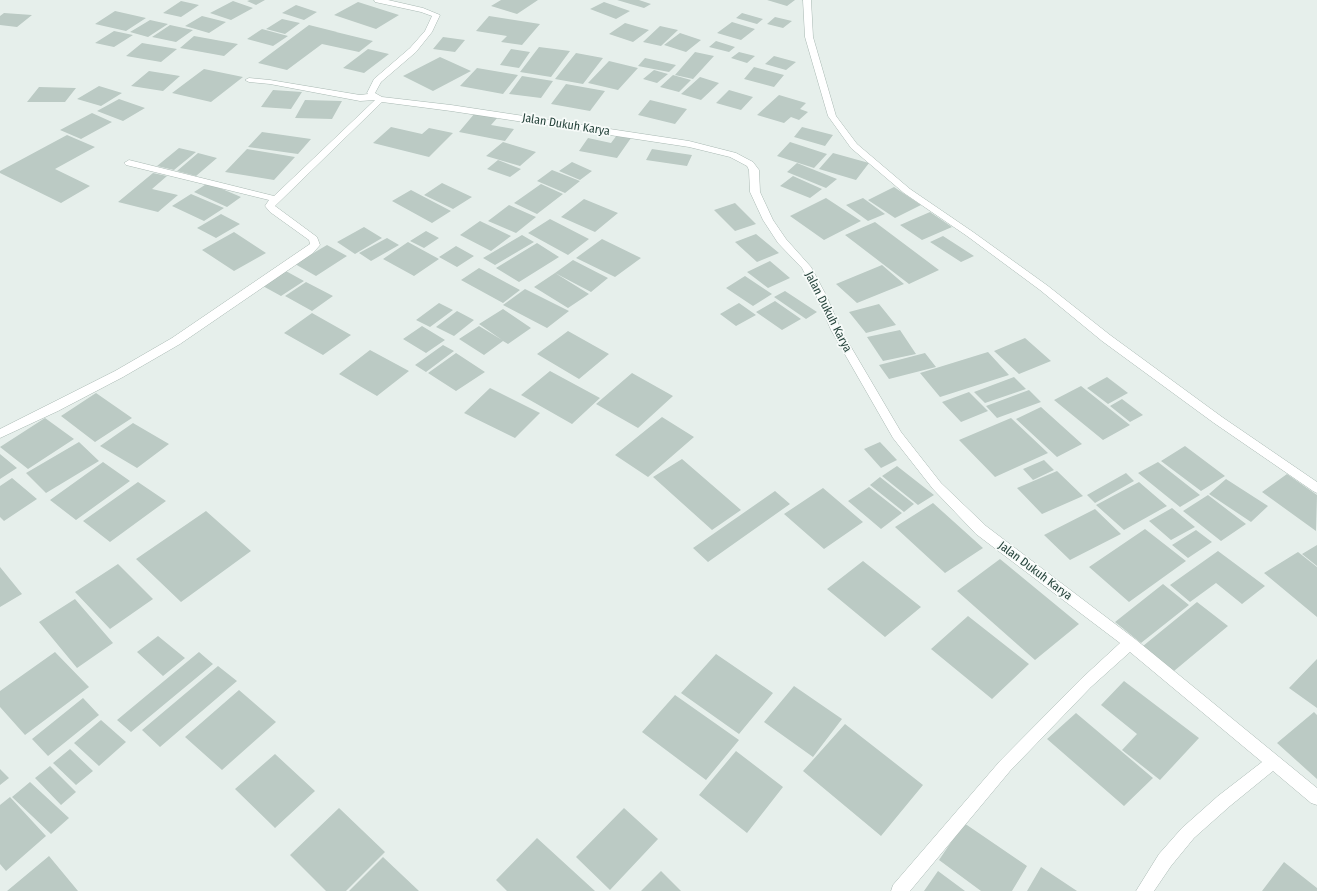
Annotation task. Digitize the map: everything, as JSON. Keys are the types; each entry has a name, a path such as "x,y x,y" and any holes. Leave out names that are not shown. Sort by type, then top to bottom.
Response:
{"street":[{"path":"377,97 371,92 377,81 413,50 428,32 436,15 423,10 378,0"},
{"path":"808,0 809,37 832,116 854,146 907,191 970,234 1044,288 1112,342 1218,420 1317,488"},
{"path":"249,80 270,82 360,98 377,97"},
{"path":"0,434 80,394 176,340 309,251 315,245 313,239 273,210 270,206 377,97"},
{"name":"Jalan Dukuh Karya","path":"377,97 689,144 733,155 750,164 754,170 755,192 768,220 782,241 806,268 821,295 836,330 901,440 937,486 981,530 1130,643 1317,798"},
{"path":"129,163 276,199"},
{"path":"899,891 1006,766 1044,725 1086,683 1130,643"},
{"path":"1144,891 1165,860 1188,833 1224,801 1274,761"}],"building":[{"path":"265,0 256,5 247,1"},
{"path":"501,0 538,0 517,14 491,6"},
{"path":"617,0 639,0 651,4 644,8"},
{"path":"767,0 795,0 787,6"},
{"path":"181,1 199,5 181,17 163,13"},
{"path":"233,1 253,8 231,20 210,13"},
{"path":"358,2 399,15 376,29 334,15"},
{"path":"604,2 630,11 616,19 590,9"},
{"path":"296,5 317,12 304,20 282,13"},
{"path":"115,11 146,18 126,31 95,24"},
{"path":"4,13 32,15 17,27 0,25 0,16"},
{"path":"742,13 763,19 757,24 736,18"},
{"path":"202,16 226,22 209,33 185,26"},
{"path":"489,16 540,24 522,45 501,42 507,36 476,31"},
{"path":"775,17 792,21 783,28 767,24"},
{"path":"282,19 300,23 285,34 266,29"},
{"path":"150,20 168,24 148,37 130,32"},
{"path":"732,22 755,29 741,40 717,33"},
{"path":"625,23 649,30 633,42 609,34"},
{"path":"170,25 193,30 176,42 152,37"},
{"path":"309,25 373,41 359,52 322,44 287,70 258,63"},
{"path":"660,26 678,30 661,46 643,42"},
{"path":"262,29 288,36 273,46 247,39"},
{"path":"114,31 133,35 114,47 95,43"},
{"path":"680,33 701,40 686,52 664,45"},
{"path":"194,36 238,44 224,56 180,48"},
{"path":"443,37 465,40 455,52 433,49"},
{"path":"716,41 735,47 729,52 709,47"},
{"path":"142,43 177,49 161,62 126,56"},
{"path":"539,47 570,51 551,77 520,72"},
{"path":"368,49 389,54 364,73 343,68"},
{"path":"511,49 530,52 519,68 500,65"},
{"path":"695,52 714,56 693,79 675,75"},
{"path":"739,52 755,56 747,63 731,58"},
{"path":"576,53 603,58 583,84 555,79"},
{"path":"774,56 796,62 786,70 765,64"},
{"path":"440,57 471,71 433,91 403,76"},
{"path":"645,58 676,65 669,72 638,66"},
{"path":"609,61 638,68 618,90 588,83"},
{"path":"754,67 784,75 774,87 744,79"},
{"path":"477,68 518,75 503,94 460,86"},
{"path":"204,69 243,77 211,102 172,93"},
{"path":"654,70 668,74 657,83 643,79"},
{"path":"149,71 180,76 163,91 131,86"},
{"path":"673,75 691,80 679,92 660,87"},
{"path":"522,76 553,81 541,98 509,94"},
{"path":"700,77 719,83 701,100 681,94"},
{"path":"566,84 605,91 590,111 551,104"},
{"path":"99,86 122,93 101,106 77,99"},
{"path":"39,87 76,88 65,102 27,102"},
{"path":"273,90 302,92 291,109 261,107"},
{"path":"729,90 753,97 741,110 716,103"},
{"path":"779,95 806,103 800,109 808,112 799,120 791,117 784,123 757,115"},
{"path":"119,99 145,108 123,121 97,111"},
{"path":"305,100 342,101 332,119 295,118"},
{"path":"650,100 687,109 675,124 638,115"},
{"path":"92,113 112,122 81,139 60,130"},
{"path":"475,113 498,117 491,125 514,129 505,141 459,132"},
{"path":"391,127 422,134 429,128 453,133 429,157 373,143"},
{"path":"802,127 833,135 825,146 794,137"},
{"path":"262,132 311,139 298,154 248,147"},
{"path":"67,135 95,147 55,169 90,186 61,203 0,173 0,171"},
{"path":"617,135 631,138 617,158 579,151 588,138 611,143"},
{"path":"503,142 536,152 520,166 486,156"},
{"path":"790,142 827,154 814,168 777,156"},
{"path":"179,148 196,152 174,170 157,166"},
{"path":"247,149 295,157 274,180 225,172"},
{"path":"652,149 692,155 687,166 646,160"},
{"path":"198,153 217,158 196,176 177,171"},
{"path":"833,153 869,163 856,180 819,169"},
{"path":"498,160 521,169 510,177 487,169"},
{"path":"572,162 592,171 580,180 559,171"},
{"path":"797,163 837,179 826,188 787,172"},
{"path":"552,170 580,181 565,193 537,181"},
{"path":"153,173 167,176 152,189 178,195 158,212 118,202"},
{"path":"793,176 822,189 810,198 780,186"},
{"path":"208,183 241,197 227,207 194,192"},
{"path":"442,183 472,197 453,209 424,195"},
{"path":"541,184 563,194 537,214 514,203"},
{"path":"894,187 921,205 895,218 868,200"},
{"path":"411,190 451,211 432,223 392,201"},
{"path":"191,194 224,208 204,221 172,206"},
{"path":"826,198 861,221 824,240 790,216"},
{"path":"863,198 885,214 868,221 846,205"},
{"path":"584,199 618,213 595,232 561,217"},
{"path":"735,203 756,224 735,231 714,210"},
{"path":"509,205 536,217 516,233 488,221"},
{"path":"930,212 952,227 922,240 900,225"},
{"path":"221,214 240,224 216,238 197,228"},
{"path":"550,219 589,239 568,255 528,233"},
{"path":"480,221 511,236 491,251 460,235"},
{"path":"875,222 939,270 909,284 845,235"},
{"path":"364,227 382,238 355,254 337,242"},
{"path":"426,231 439,238 424,248 410,241"},
{"path":"234,232 266,253 234,271 202,250"},
{"path":"756,234 779,253 757,262 735,242"},
{"path":"522,235 534,242 495,265 483,258"},
{"path":"943,236 974,256 961,262 930,242"},
{"path":"387,238 399,245 371,261 359,253"},
{"path":"602,239 641,258 615,277 576,258"},
{"path":"408,242 439,259 414,276 383,259"},
{"path":"537,243 559,257 519,282 496,268"},
{"path":"327,245 347,256 316,276 295,264"},
{"path":"456,246 474,256 457,267 439,257"},
{"path":"573,260 608,278 591,292 555,273"},
{"path":"770,261 790,278 768,288 747,272"},
{"path":"882,265 904,284 857,303 836,284"},
{"path":"479,268 520,290 503,303 461,280"},
{"path":"284,270 304,281 281,296 261,285"},
{"path":"555,273 589,294 568,308 534,287"},
{"path":"745,276 772,294 753,306 726,288"},
{"path":"306,282 333,296 312,311 285,296"},
{"path":"525,289 569,311 547,328 503,305"},
{"path":"785,291 817,312 806,319 774,297"},
{"path":"775,301 801,319 782,330 756,312"},
{"path":"439,303 453,310 430,327 416,320"},
{"path":"739,303 756,315 736,326 720,314"},
{"path":"879,304 896,325 866,333 849,312"},
{"path":"503,309 531,328 508,344 503,341 484,355 459,339 479,326 502,340 479,324"},
{"path":"457,311 474,320 454,336 436,327"},
{"path":"312,313 351,335 323,355 284,333"},
{"path":"422,326 445,340 426,353 403,339"},
{"path":"900,330 916,354 883,361 867,337"},
{"path":"568,331 609,354 579,379 537,354"},
{"path":"1025,338 1051,361 1019,374 994,351"},
{"path":"443,345 454,351 426,372 415,365"},
{"path":"370,350 409,371 377,396 339,374"},
{"path":"988,352 1009,375 940,397 920,373"},
{"path":"456,353 485,372 456,391 428,373"},
{"path":"925,353 936,367 889,379 879,365"},
{"path":"550,371 600,398 572,424 521,395"},
{"path":"632,373 673,396 638,428 596,404"},
{"path":"1014,377 1026,389 985,403 974,392"},
{"path":"1107,377 1128,393 1108,404 1087,388"},
{"path":"1081,386 1130,425 1103,440 1054,400"},
{"path":"490,388 540,413 515,438 464,413"},
{"path":"1029,390 1041,402 997,418 986,406"},
{"path":"969,392 988,411 961,422 942,402"},
{"path":"96,393 132,418 95,442 61,416"},
{"path":"1122,399 1143,415 1130,422 1110,406"},
{"path":"1041,407 1082,444 1057,457 1016,419"},
{"path":"662,417 694,437 648,477 615,455"},
{"path":"45,418 74,439 28,469 0,447"},
{"path":"1011,418 1048,453 995,477 959,440"},
{"path":"133,423 169,444 137,468 100,446"},
{"path":"79,442 99,461 46,493 26,473"},
{"path":"880,442 897,460 881,468 864,449"},
{"path":"1185,446 1225,476 1201,491 1161,461"},
{"path":"0,454 17,468 0,479"},
{"path":"682,459 741,510 712,530 653,477"},
{"path":"1044,460 1054,470 1033,480 1023,469"},
{"path":"103,462 130,481 76,520 50,500"},
{"path":"1158,462 1200,495 1180,507 1138,473"},
{"path":"897,466 934,495 918,505 882,476"},
{"path":"1057,471 1083,496 1042,514 1017,488"},
{"path":"1126,473 1134,481 1095,503 1087,495"},
{"path":"1287,474 1317,495 1316,531 1262,492"},
{"path":"880,477 914,504 904,512 870,485"},
{"path":"12,478 37,499 4,521 0,517 0,486"},
{"path":"1226,479 1268,506 1251,522 1209,494"},
{"path":"138,482 166,501 110,542 83,521"},
{"path":"1139,482 1167,506 1124,530 1096,505"},
{"path":"869,487 902,513 881,529 848,501"},
{"path":"823,488 863,522 824,549 784,514"},
{"path":"775,491 790,504 708,562 693,548"},
{"path":"1208,495 1246,524 1221,541 1183,511"},
{"path":"933,503 983,548 945,573 895,527"},
{"path":"1172,508 1195,527 1171,540 1149,521"},
{"path":"1095,509 1121,534 1070,560 1044,535"},
{"path":"206,511 251,551 181,602 136,559"},
{"path":"1145,529 1186,561 1129,602 1089,567"},
{"path":"1196,530 1212,542 1188,558 1172,545"},
{"path":"1317,545 1317,566 1302,554"},
{"path":"1218,551 1265,586 1242,604 1216,583 1190,602 1170,585"},
{"path":"1298,552 1317,567 1317,617 1264,573"},
{"path":"1000,559 1079,624 1035,660 957,591"},
{"path":"863,561 921,607 885,637 827,589"},
{"path":"118,564 153,599 110,629 75,592"},
{"path":"0,567 22,594 0,607"},
{"path":"1163,584 1189,605 1141,643 1115,622"},
{"path":"75,599 113,643 77,668 39,622"},
{"path":"1197,602 1228,626 1174,671 1143,646"},
{"path":"968,616 1029,664 992,699 931,649"},
{"path":"158,636 185,658 163,676 137,652"},
{"path":"55,652 89,687 25,735 0,707 0,691"},
{"path":"199,652 213,664 131,732 117,720"},
{"path":"716,654 773,693 739,734 681,693"},
{"path":"1317,659 1317,708 1289,688"},
{"path":"218,666 237,681 160,747 142,730"},
{"path":"1124,681 1199,738 1160,780 1122,750 1137,734 1101,705"},
{"path":"794,686 842,719 813,757 764,722"},
{"path":"239,690 276,722 222,770 185,737"},
{"path":"675,695 739,740 706,780 642,732"},
{"path":"83,698 99,715 48,756 32,739"},
{"path":"1314,712 1317,715 1317,779 1277,743"},
{"path":"1076,713 1153,778 1124,806 1047,739"},
{"path":"101,720 126,742 99,766 74,743"},
{"path":"845,724 923,785 881,836 803,771"},
{"path":"70,749 93,771 76,785 53,763"},
{"path":"736,751 783,787 747,833 699,795"},
{"path":"275,754 315,791 275,828 235,789"},
{"path":"50,766 76,792 61,805 35,778"},
{"path":"0,769 9,778 0,785"},
{"path":"30,782 69,818 51,834 12,797"},
{"path":"10,797 46,836 6,871 0,864 0,805"},
{"path":"339,808 385,852 346,891 326,891 290,855"},
{"path":"624,808 658,839 610,890 576,857"},
{"path":"964,823 1027,866 1012,891 981,891 939,860"},
{"path":"537,838 595,891 507,891 496,880"},
{"path":"49,856 78,891 7,891"},
{"path":"383,857 419,891 349,891"},
{"path":"1284,862 1317,888 1317,891 1262,891"},
{"path":"1041,867 1077,891 1027,891"},
{"path":"661,871 681,891 641,891"},
{"path":"938,871 965,891 924,891"}]}
